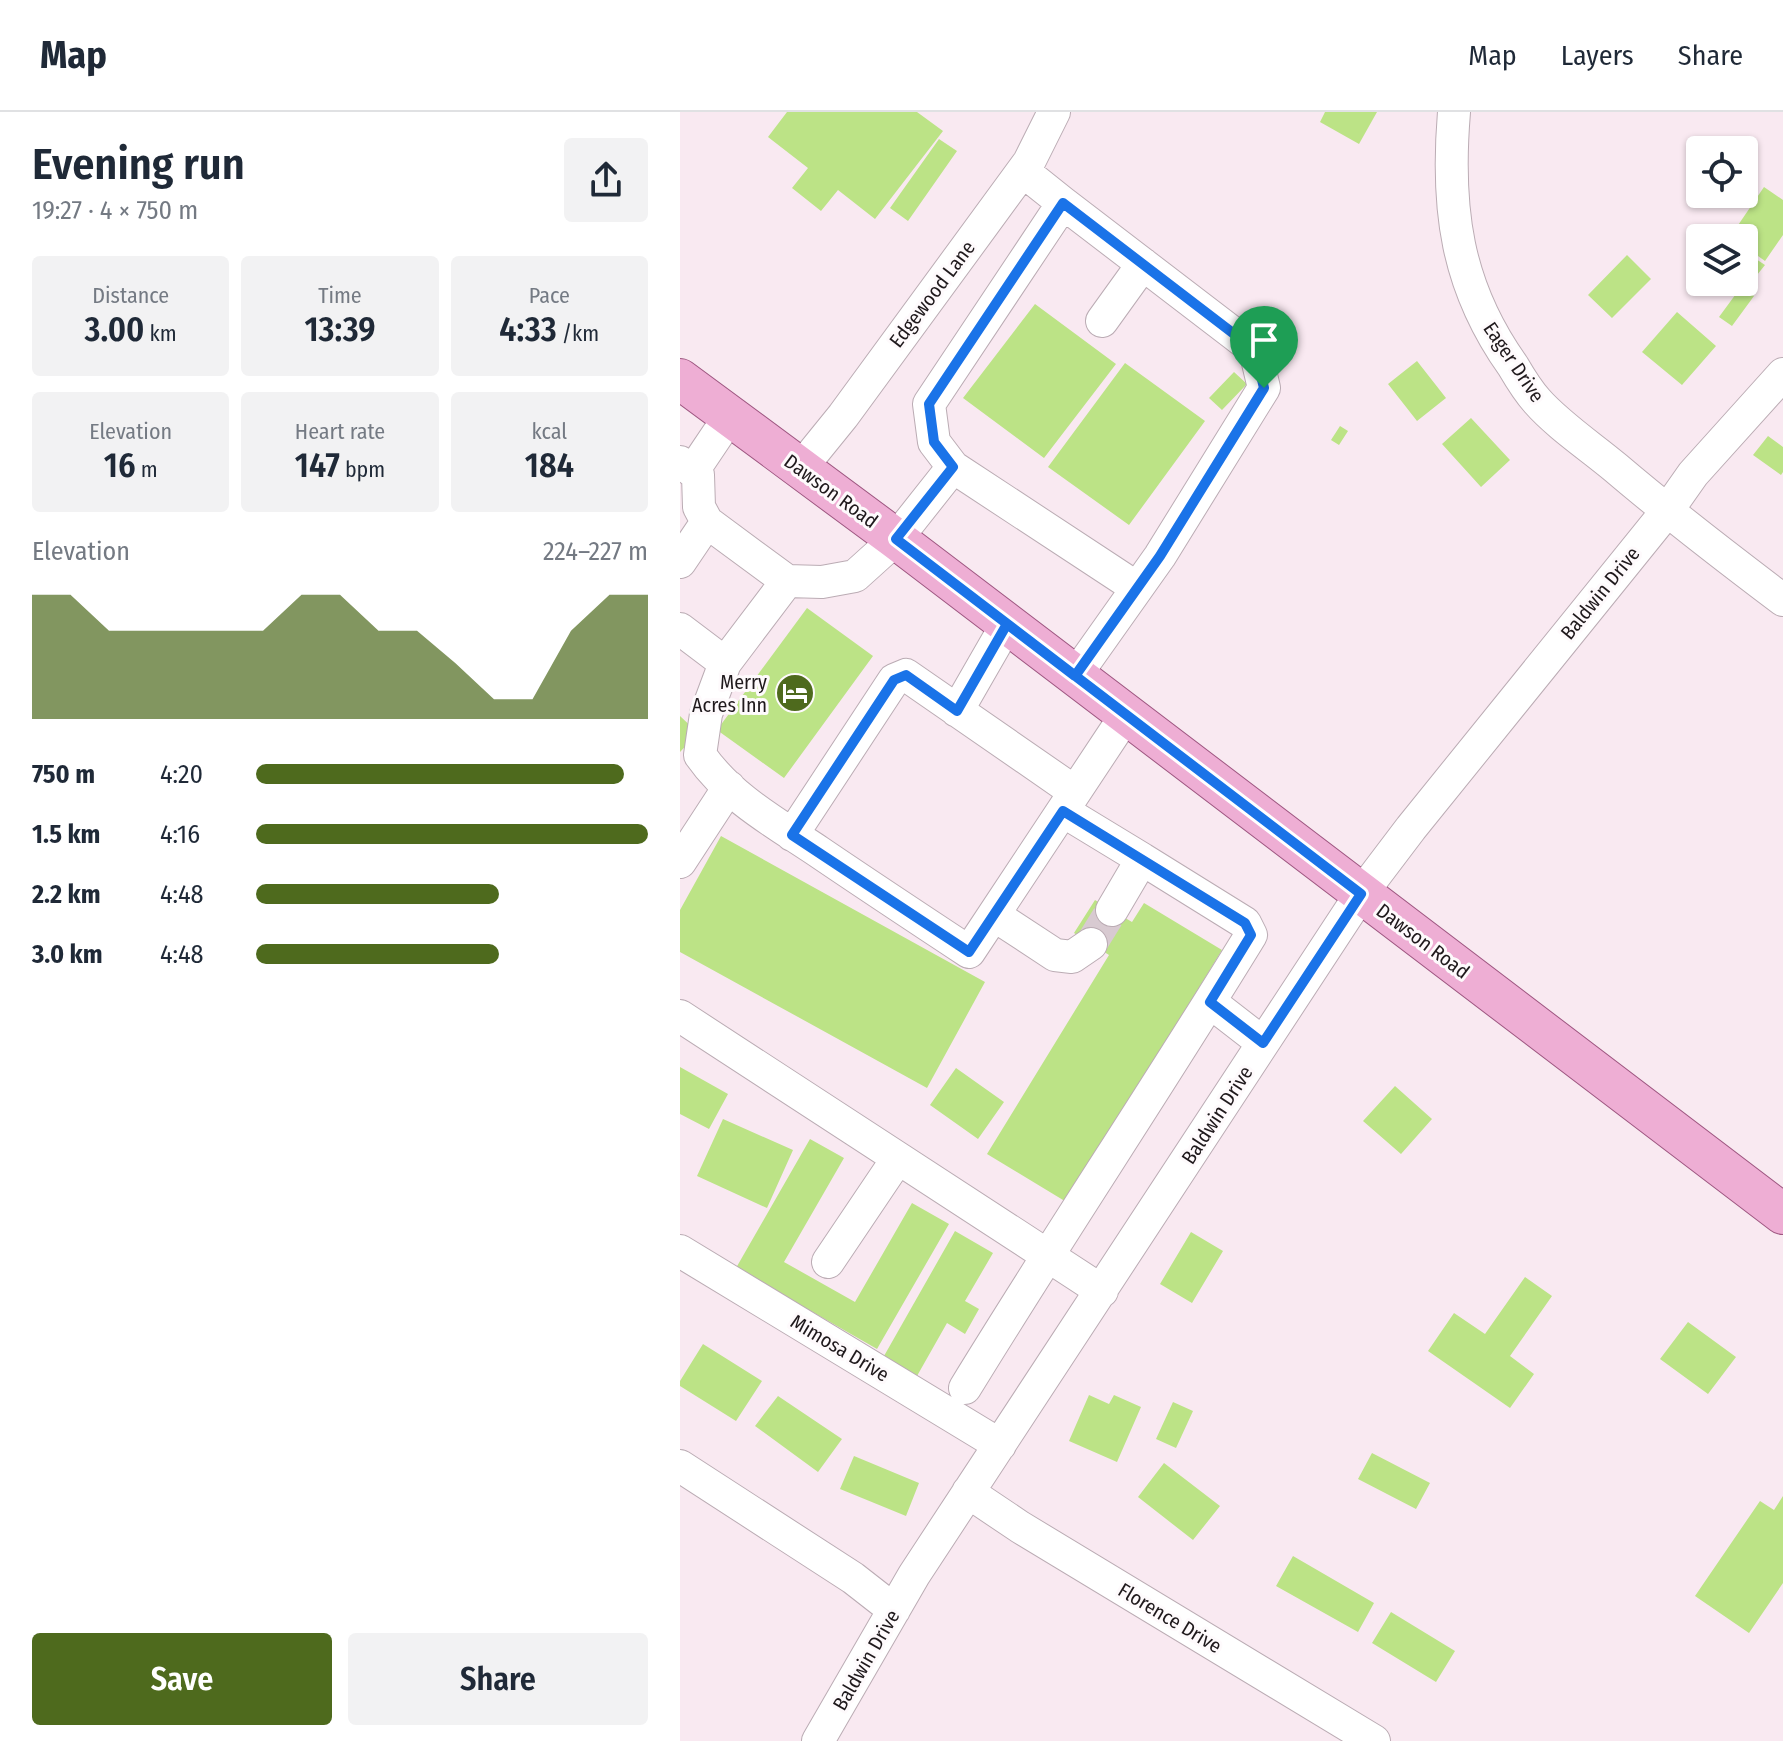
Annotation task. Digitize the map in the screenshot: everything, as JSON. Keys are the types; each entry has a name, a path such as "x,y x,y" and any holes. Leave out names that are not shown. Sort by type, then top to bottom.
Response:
{"main road":[{"name":"Dawson Road","path":"680,379 896,539 1783,1214"}],"street":[{"name":"Edgewood Lane","path":"800,469 843,416 1023,171 1054,112"},
{"name":"Eager Drive","path":"1454,112 1449,163 1452,213 1462,263 1476,305 1504,354 1537,402 1667,511 1783,600"},
{"path":"1023,171 1255,350 1264,388 1160,556 1075,676"},
{"path":"1063,203 929,404 934,442 953,467 1137,588"},
{"path":"1102,321 1143,264"},
{"name":"Baldwin Drive","path":"818,1741 894,1610 968,1492 1361,894 1420,816 1667,511 1693,474 1783,374"},
{"path":"730,416 686,466 698,475 699,507 707,522 787,581 822,582 855,576 896,539 953,467"},
{"path":"680,562 707,522"},
{"path":"680,862 705,776 700,755 706,714 725,663 787,581"},
{"path":"957,711 1007,624"},
{"path":"680,629 725,663"},
{"path":"792,835 894,680 906,675 957,711 1142,859 1245,923 1251,935 965,1388"},
{"path":"705,776 766,820 969,952 1126,715"},
{"path":"1112,910 1142,859"},
{"path":"994,915 1055,955 1072,957 1091,944"},
{"path":"1210,1002 1263,1043"},
{"path":"680,1016 1102,1291"},
{"path":"828,1262 898,1158"},
{"name":"Mimosa Drive","path":"680,1251 1000,1445"},
{"path":"680,1466 853,1578 894,1610"},
{"name":"Florence Drive","path":"968,1492 1033,1535 1374,1741"}],"building":[{"path":"787,112 917,112 943,131 875,219 838,190 821,211 792,188 808,168 768,137"},
{"path":"1325,112 1377,112 1359,144 1320,122"},
{"path":"939,139 957,151 908,221 890,208"},
{"path":"1764,187 1783,200 1783,235 1765,261 1758,256 1758,224 1739,224 1750,208 1758,208 1758,196"},
{"path":"1627,255 1651,279 1612,318 1588,295"},
{"path":"1758,260 1765,265 1758,274"},
{"path":"1734,296 1754,296 1732,326 1719,317"},
{"path":"1035,304 1116,364 1044,458 963,398"},
{"path":"1677,312 1716,346 1682,385 1642,352"},
{"path":"1417,361 1446,398 1417,421 1388,384"},
{"path":"1125,363 1205,421 1129,525 1048,467"},
{"path":"1234,372 1247,384 1222,410 1209,398"},
{"path":"1471,418 1510,460 1481,487 1442,444"},
{"path":"1340,426 1348,431 1339,445 1331,440"},
{"path":"1768,436 1783,447 1781,475 1753,455"},
{"name":"Merry Acres Inn","path":"807,608 873,656 784,778 717,730"},
{"path":"680,716 698,733 680,752"},
{"path":"721,836 985,982 927,1088 680,952 680,910"},
{"path":"1095,900 1132,922 1144,903 1222,950 1068,1203 987,1154 1109,955 1074,933"},
{"path":"680,1067 728,1094 709,1129 680,1114"},
{"path":"956,1068 1004,1102 978,1139 930,1105"},
{"path":"1395,1086 1432,1119 1401,1154 1363,1121"},
{"path":"723,1119 793,1150 767,1208 697,1176"},
{"path":"810,1139 844,1158 784,1262 855,1302 912,1203 949,1224 877,1349 736,1268"},
{"path":"955,1231 993,1253 965,1301 979,1309 965,1334 947,1323 917,1376 884,1356"},
{"path":"1191,1232 1223,1251 1192,1303 1160,1284"},
{"path":"1525,1277 1552,1296 1510,1356 1534,1374 1510,1408 1428,1351 1454,1313 1485,1334"},
{"path":"1688,1322 1736,1357 1708,1394 1660,1359"},
{"path":"703,1344 762,1381 736,1421 680,1386 680,1381"},
{"path":"1089,1395 1109,1404 1114,1395 1141,1407 1117,1462 1069,1441"},
{"path":"778,1396 842,1439 818,1472 755,1426"},
{"path":"1173,1402 1193,1411 1176,1448 1156,1439"},
{"path":"1372,1453 1430,1483 1416,1509 1358,1479"},
{"path":"854,1456 919,1483 906,1516 840,1489"},
{"path":"1164,1463 1220,1506 1193,1540 1138,1497"},
{"path":"1783,1496 1783,1583 1749,1633 1695,1596 1760,1501 1774,1510"},
{"path":"1293,1556 1374,1603 1358,1632 1276,1586"},
{"path":"1391,1612 1455,1651 1436,1682 1372,1643"}],"tunnel":[{"path":"1091,944 1112,910"}],"place":[{"name":"Merry Acres Inn","path":"795,693"}],"route":[{"path":"1264,388 1160,556 1075,676 1007,624 957,711 906,675 894,680 792,835 969,952 1063,811 1245,923 1251,935 1210,1002 1263,1043 1361,894 1075,676 896,539 953,467 934,442 929,404 1063,203 1255,350 1264,388"}]}
